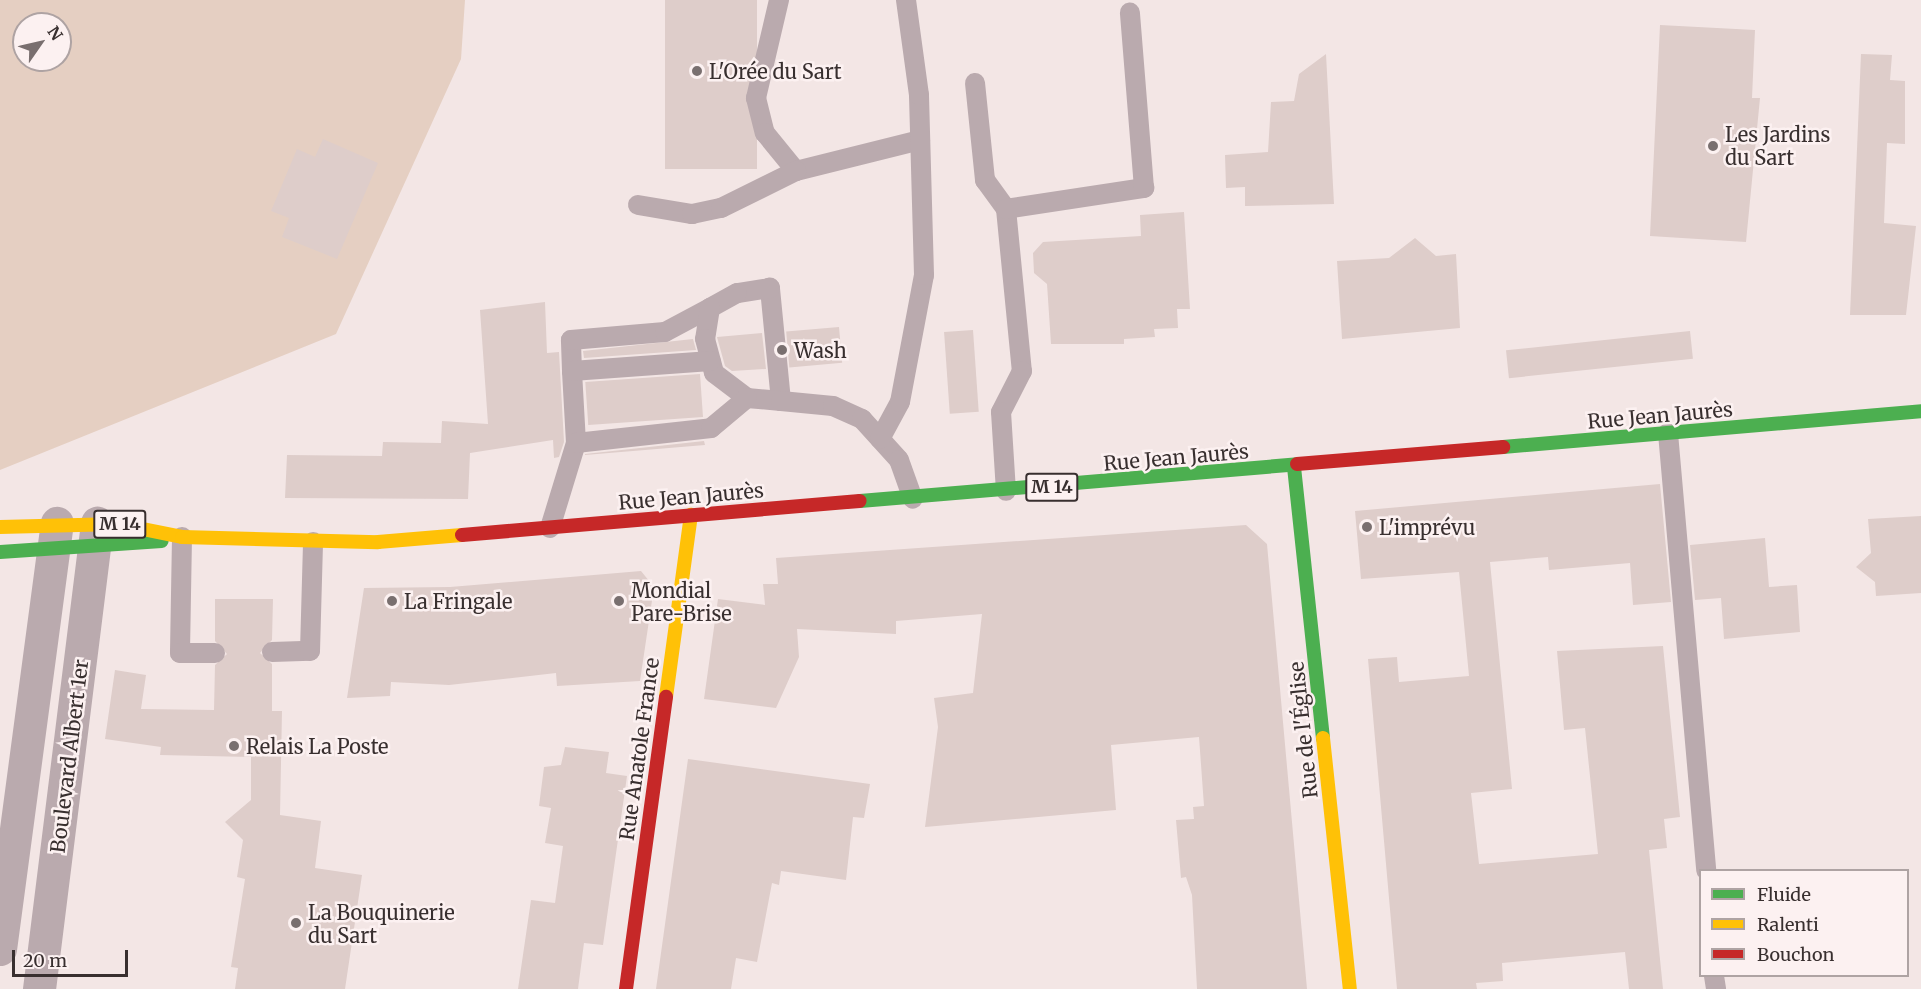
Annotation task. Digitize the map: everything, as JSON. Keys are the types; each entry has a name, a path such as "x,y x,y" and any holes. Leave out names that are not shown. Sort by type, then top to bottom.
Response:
{"main road":[{"name":"Rue Jean Jaurès","path":"0,527 55,537 182,537 313,542 550,528 1294,467 1921,411"},
{"name":"Rue de l'Église","path":"1294,467 1350,989"},
{"name":"Rue Anatole France","path":"626,989 691,515"},
{"name":"Rue Jean Jaurès","path":"0,552 55,537 182,537"}],"street":[{"name":"Boulevard Albert 1er","path":"39,989 96,536"},
{"name":"Boulevard Albert 1er","path":"0,949 55,537"}],"lane":[{"path":"779,0 756,98 765,133 796,171"},
{"path":"880,439 900,402 917,330 924,275 914,27 906,0"},
{"path":"1006,209 1143,188 1130,13"},
{"path":"975,83 985,180 1006,209 1022,371 1001,412 1006,491"},
{"path":"638,205 692,214 721,208 796,171 920,140"},
{"path":"550,528 576,442 571,340 665,332 737,293 771,288 781,401"},
{"path":"710,309 705,339 714,373 747,398 833,406 862,419 899,460 913,499"},
{"path":"572,371 711,361"},
{"path":"576,442 711,428 747,398"},
{"path":"1668,434 1706,869"},
{"path":"182,537 180,653 215,652"},
{"path":"272,652 310,651 313,542"}],"shaded area":[{"path":"0,0 465,0 461,59 336,334 0,470"}],"building":[{"name":"L'Orée du Sart","path":"665,0 757,0 757,169 665,169"},
{"name":"Les Jardins du Sart","path":"1660,25 1755,30 1752,98 1760,98 1746,242 1650,236"},
{"path":"1326,54 1334,204 1245,206 1245,187 1226,188 1225,155 1268,152 1271,102 1294,101 1299,74"},
{"path":"1861,54 1892,55 1890,80 1905,81 1905,144 1887,143 1884,223 1916,226 1906,315 1850,315"},
{"path":"323,139 378,163 337,259 282,237 289,218 271,211 297,149 315,157"},
{"path":"1184,212 1190,309 1177,309 1178,328 1154,329 1155,337 1124,339 1124,344 1051,344 1047,284 1034,273 1033,253 1043,242 1141,236 1140,215"},
{"path":"1415,238 1436,256 1456,254 1460,328 1342,339 1337,261 1389,258"},
{"path":"545,302 547,353 559,352 564,442 559,457 554,458 553,440 470,453 468,499 285,498 287,455 382,456 383,442 441,443 442,421 488,424 480,310"},
{"path":"839,327 842,363 789,367 786,332"},
{"path":"973,330 979,412 950,414 944,332"},
{"path":"1690,331 1693,359 1509,378 1506,350"},
{"path":"762,333 766,369 732,371 725,366 717,337"},
{"path":"693,339 696,350 584,358 583,351"},
{"path":"700,374 703,417 588,425 585,382"},
{"path":"704,441 705,445 585,455 585,454"},
{"path":"1660,484 1671,602 1633,605 1630,563 1549,570 1548,557 1490,562 1512,789 1471,793 1479,864 1598,854 1585,728 1564,730 1557,651 1663,646 1680,817 1664,819 1667,848 1649,850 1663,989 1629,989 1625,952 1502,963 1503,981 1476,983 1477,989 1397,989 1368,659 1397,657 1399,682 1469,676 1459,572 1361,579 1355,511"},
{"path":"1921,516 1921,593 1876,596 1875,582 1856,567 1871,553 1868,519"},
{"path":"1246,525 1267,544 1307,989 1197,989 1192,895 1186,877 1181,878 1176,820 1194,819 1193,807 1204,806 1199,737 1111,745 1116,810 925,827 938,727 934,698 973,693 982,614 896,621 896,634 797,629 799,657 776,708 704,699 718,599 765,605 763,584 778,584 776,558"},
{"path":"1765,538 1769,587 1797,585 1800,632 1724,639 1721,598 1695,600 1690,545"},
{"path":"641,571 654,587 640,681 557,686 556,673 449,685 391,682 390,696 347,698 364,588 450,587"},
{"path":"215,599 273,599 272,640 260,653 272,664 272,711 282,711 280,815 321,821 315,868 362,875 345,989 235,989 238,968 231,967 245,879 237,877 243,840 225,822 251,800 251,757 160,755 161,747 105,739 115,670 146,675 141,709 214,710 215,665 227,654 215,641"},
{"path":"565,747 609,752 606,773 627,776 603,945 584,943 578,989 518,989 531,900 555,903 563,846 545,843 551,808 539,806 544,767 561,765"},
{"path":"688,759 870,784 864,818 853,817 846,880 781,871 779,885 772,883 757,962 736,958 731,989 656,989"}],"traffic: fast":[{"path":"1503,447 1921,411"},
{"path":"860,501 1297,464"},
{"path":"1294,467 1323,738"},
{"path":"0,552 162,541"}],"traffic: slow":[{"path":"666,697 691,515"},
{"path":"0,527 118,524 182,537 378,542 462,535"},
{"path":"1323,738 1350,989"}],"traffic: jam":[{"path":"1297,464 1503,447"},
{"path":"462,535 860,501"},
{"path":"626,989 666,697"}],"place":[{"name":"L'Orée du Sart","path":"697,71"},
{"name":"Les Jardins du Sart","path":"1713,146"},
{"name":"Wash","path":"782,350"},
{"name":"L'imprévu","path":"1367,527"},
{"name":"La Fringale","path":"392,601"},
{"name":"Mondial Pare-Brise","path":"619,601"},
{"name":"Relais La Poste","path":"234,746"},
{"name":"La Bouquinerie du Sart","path":"296,923"}]}
